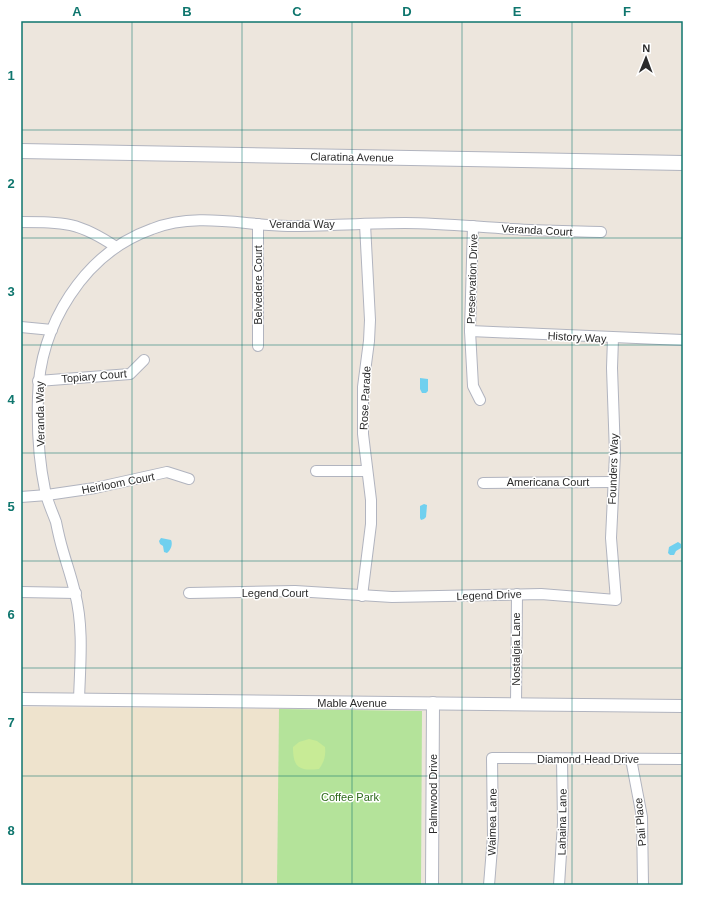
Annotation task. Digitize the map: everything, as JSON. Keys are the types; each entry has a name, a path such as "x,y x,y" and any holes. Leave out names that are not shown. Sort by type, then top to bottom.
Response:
{"main road":[{"name":"Claratina Avenue","path":"21,151 683,163"}],"street":[{"name":"Veranda Way","path":"79,700 81,634 76,593 57,525 45,489 39,439 38,381 40,367 52,330 76,285 96,263 116,247 135,236 152,228 190,220 288,226 406,223 473,226"},
{"path":"21,222 56,222 72,224 98,235 116,247"},
{"name":"Belvedere Court","path":"258,224 258,346"},
{"name":"Rose Parade","path":"362,596 371,524 371,500 363,434 362,410 370,320 365,224"},
{"name":"Veranda Court","path":"473,226 601,232"},
{"name":"Preservation Drive","path":"473,226 470,331 473,386 480,400"},
{"path":"21,327 52,330"},
{"name":"History Way","path":"470,331 683,340"},
{"name":"Founders Way","path":"613,338 612,368 614,454 610,538 616,600"},
{"name":"Topiary Court","path":"38,381 130,374 144,360"},
{"path":"316,471 367,471"},
{"name":"Heirloom Court","path":"21,497 47,496 120,484 167,472 189,479"},
{"name":"Americana Court","path":"484,483 613,482"},
{"path":"21,592 76,593"},
{"name":"Legend Court","path":"189,593 295,592 362,596"},
{"name":"Nostalgia Lane","path":"516,594 516,704"},
{"name":"Legend Drive","path":"362,596 421,597 548,594 616,600"},
{"name":"Mable Avenue","path":"21,699 683,706"},
{"name":"Palmwood Drive","path":"432,885 433,703"},
{"name":"Diamond Head Drive","path":"492,758 631,760 683,759"},
{"name":"Waimea Lane","path":"489,885 493,836 492,758"},
{"name":"Lahaina Lane","path":"559,885 563,823 562,759"},
{"name":"Pali Place","path":"631,760 642,817 643,885"}],"shaded area":[{"path":"21,707 279,709 277,885 21,885"}],"green space":[{"name":"Coffee Park","path":"279,709 422,711 421,885 277,885"},
{"path":"309,739 317,741 325,747 324,759 319,769 306,769 298,767 294,760 293,747 299,742"}],"water":[{"path":"420,378 428,379 428,391 426,393 422,393 420,389"},
{"path":"424,504 427,505 426,517 421,520 420,506"},
{"path":"161,538 171,540 171,547 167,553 164,552 163,546 160,544 159,541"},
{"path":"678,542 681,544 681,548 676,551 674,555 670,555 668,553 669,547"}]}
